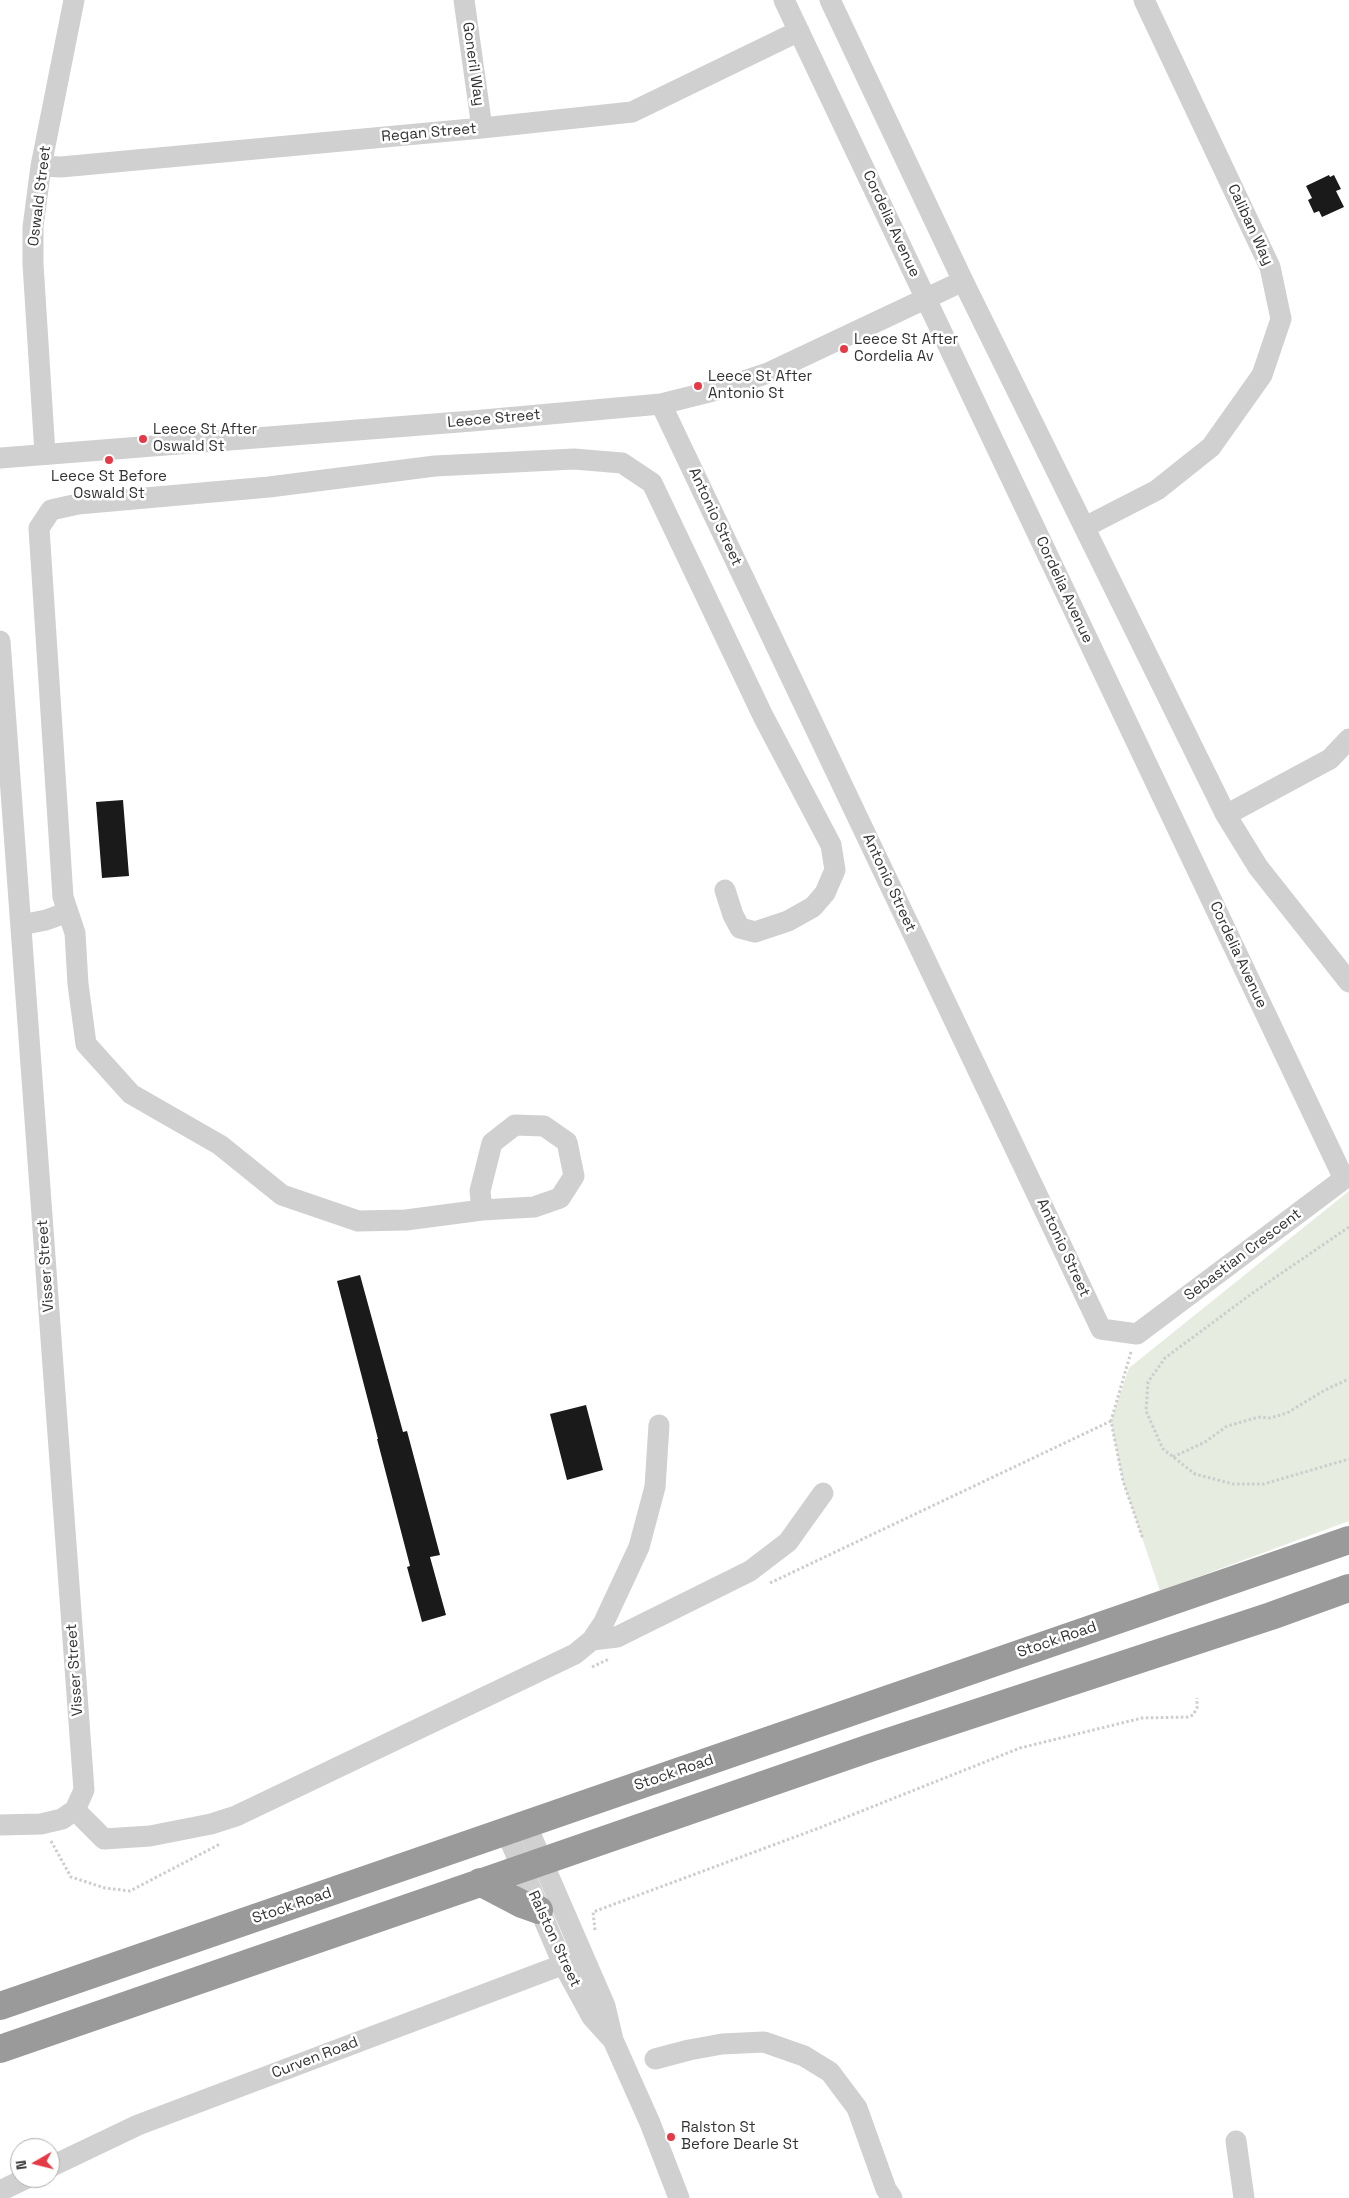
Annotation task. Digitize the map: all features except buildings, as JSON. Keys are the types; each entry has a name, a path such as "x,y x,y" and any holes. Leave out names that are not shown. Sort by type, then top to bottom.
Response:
{"highway":[{"name":"Stock Road","path":"0,2006 1349,1540"},
{"path":"0,2049 532,1864 1349,1588"},
{"path":"480,1882 522,1904 539,1910"}],"street":[{"name":"Oswald Street","path":"45,454 33,264 33,227 41,166 74,0"},
{"name":"Goneril Way","path":"464,0 482,128"},
{"name":"Cordelia Avenue","path":"784,0 1347,1177"},
{"path":"830,0 963,281 1226,814 1258,867 1349,982"},
{"name":"Caliban Way","path":"1085,527 1157,490 1211,447 1262,376 1281,319 1270,266 1144,0"},
{"name":"Regan Street","path":"41,166 61,167 482,128 632,112 799,31"},
{"name":"Leece Street","path":"0,458 472,421 661,404 717,390 768,373 963,281"},
{"name":"Antonio Street","path":"661,404 1101,1329 1137,1334"},
{"path":"482,1210 480,1191 492,1142 515,1125 544,1126 567,1142 574,1176 560,1198 534,1207 482,1210 406,1220 358,1221 282,1195 220,1145 131,1094 86,1044 78,984 75,933 63,897 39,528 51,510 78,504 269,487 435,466 574,459 622,463 652,483 763,716 831,845 835,870 825,894 813,907 788,921 755,932 740,928 733,915 725,890"},
{"name":"Visser Street","path":"0,642 84,1790 75,1810"},
{"path":"1226,814 1330,759 1349,739"},
{"path":"21,925 46,920 68,912"},
{"name":"Sebastian Crescent","path":"1137,1334 1347,1177"},
{"path":"0,1825 40,1824 62,1819 75,1810 104,1839 150,1836 211,1824 245,1812 576,1654 592,1640 604,1622 639,1547 655,1487 659,1425"},
{"path":"592,1640 616,1637 750,1571 788,1542 823,1493"},
{"name":"Ralston Street","path":"516,1827 532,1864 584,1957 605,2006 613,2040 650,2123 679,2198"},
{"name":"Ralston Street","path":"532,1864 539,1910 563,1964 592,2017 613,2040"},
{"name":"Curven Road","path":"60,2162 138,2125 584,1957"},
{"path":"655,2059 722,2044 764,2042 804,2056 830,2072 856,2108 886,2189 892,2198"},
{"path":"1236,2141 1244,2198"}],"path":[{"path":"1349,1227 1254,1292 1166,1358 1148,1382 1146,1411 1163,1449 1195,1474 1233,1484 1264,1484 1349,1459"},
{"path":"1137,1334 1111,1421 1123,1481 1143,1539"},
{"path":"1173,1457 1205,1442 1227,1426 1259,1417 1270,1418 1287,1413 1325,1390 1349,1379"},
{"path":"584,1957 599,1952 593,1912 819,1828 1020,1748 1142,1718 1188,1717 1197,1708 1197,1698"}],"shaded area":[{"path":"1349,1191 1349,1521 1160,1591 1123,1481 1111,1421 1129,1368"}],"place":[{"name":"Leece St After Cordelia Av","path":"844,349"},
{"name":"Leece St After Antonio St","path":"698,386"},
{"name":"Leece St After Oswald St","path":"143,439"},
{"name":"Leece St Before Oswald St","path":"109,460"},
{"name":"Ralston St Before Dearle St","path":"671,2137"}]}
